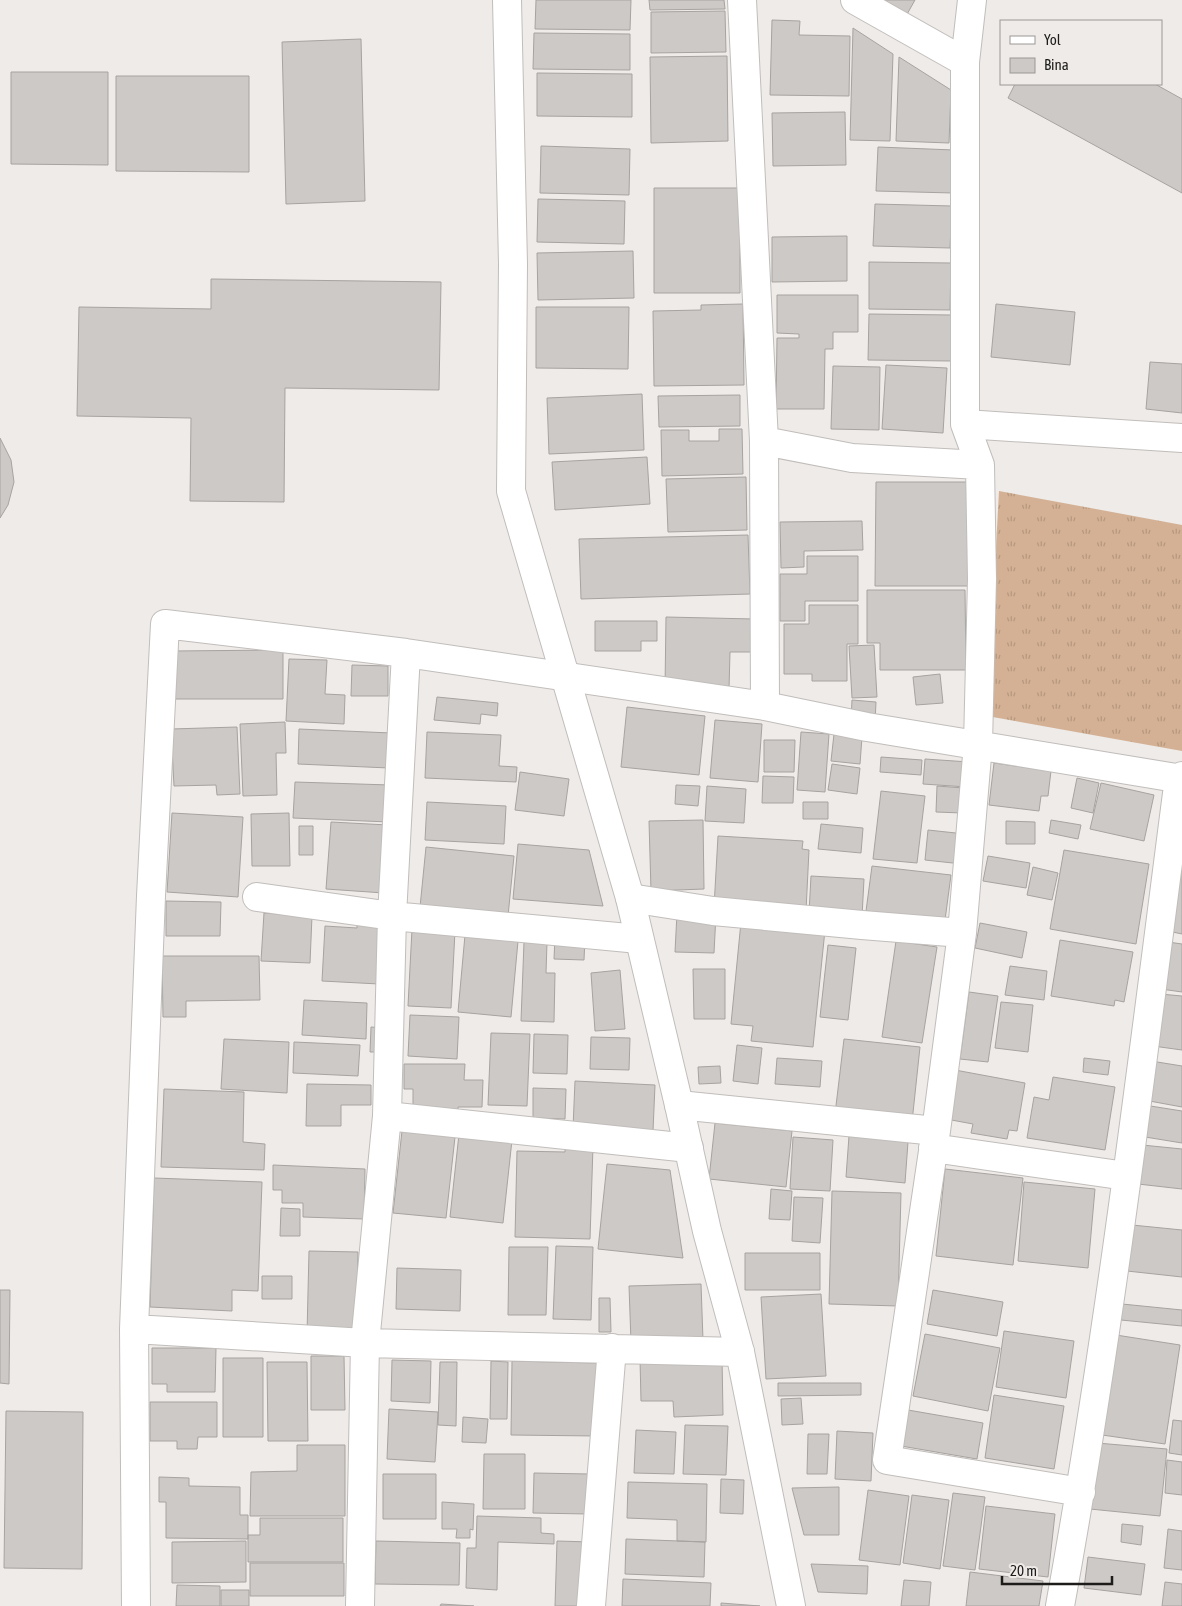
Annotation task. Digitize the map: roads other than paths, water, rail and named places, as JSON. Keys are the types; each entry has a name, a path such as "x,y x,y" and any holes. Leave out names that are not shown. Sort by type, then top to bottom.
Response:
{"street":[{"path":"506,0 513,264 511,491 630,898 680,1104 707,1231 740,1352 791,1606"},
{"path":"742,0 764,441 765,706"},
{"path":"855,0 964,62"},
{"path":"972,0 964,62 964,424 980,465 982,579 978,744 962,933 888,1460 1081,1492"},
{"path":"964,424 1182,438"},
{"path":"764,441 852,458 980,465"},
{"path":"136,1606 134,1329 150,896 165,624 406,653 765,706 867,727 1181,778 1081,1492 1060,1606"},
{"path":"360,1606 365,1343 387,1116 392,916 406,653"},
{"path":"256,897 392,916 639,939"},
{"path":"630,898 713,911 962,933"},
{"path":"680,1104 934,1140 1126,1176"},
{"path":"387,1116 689,1148"},
{"path":"134,1329 365,1343 740,1352"},
{"path":"591,1606 612,1348"}]}
